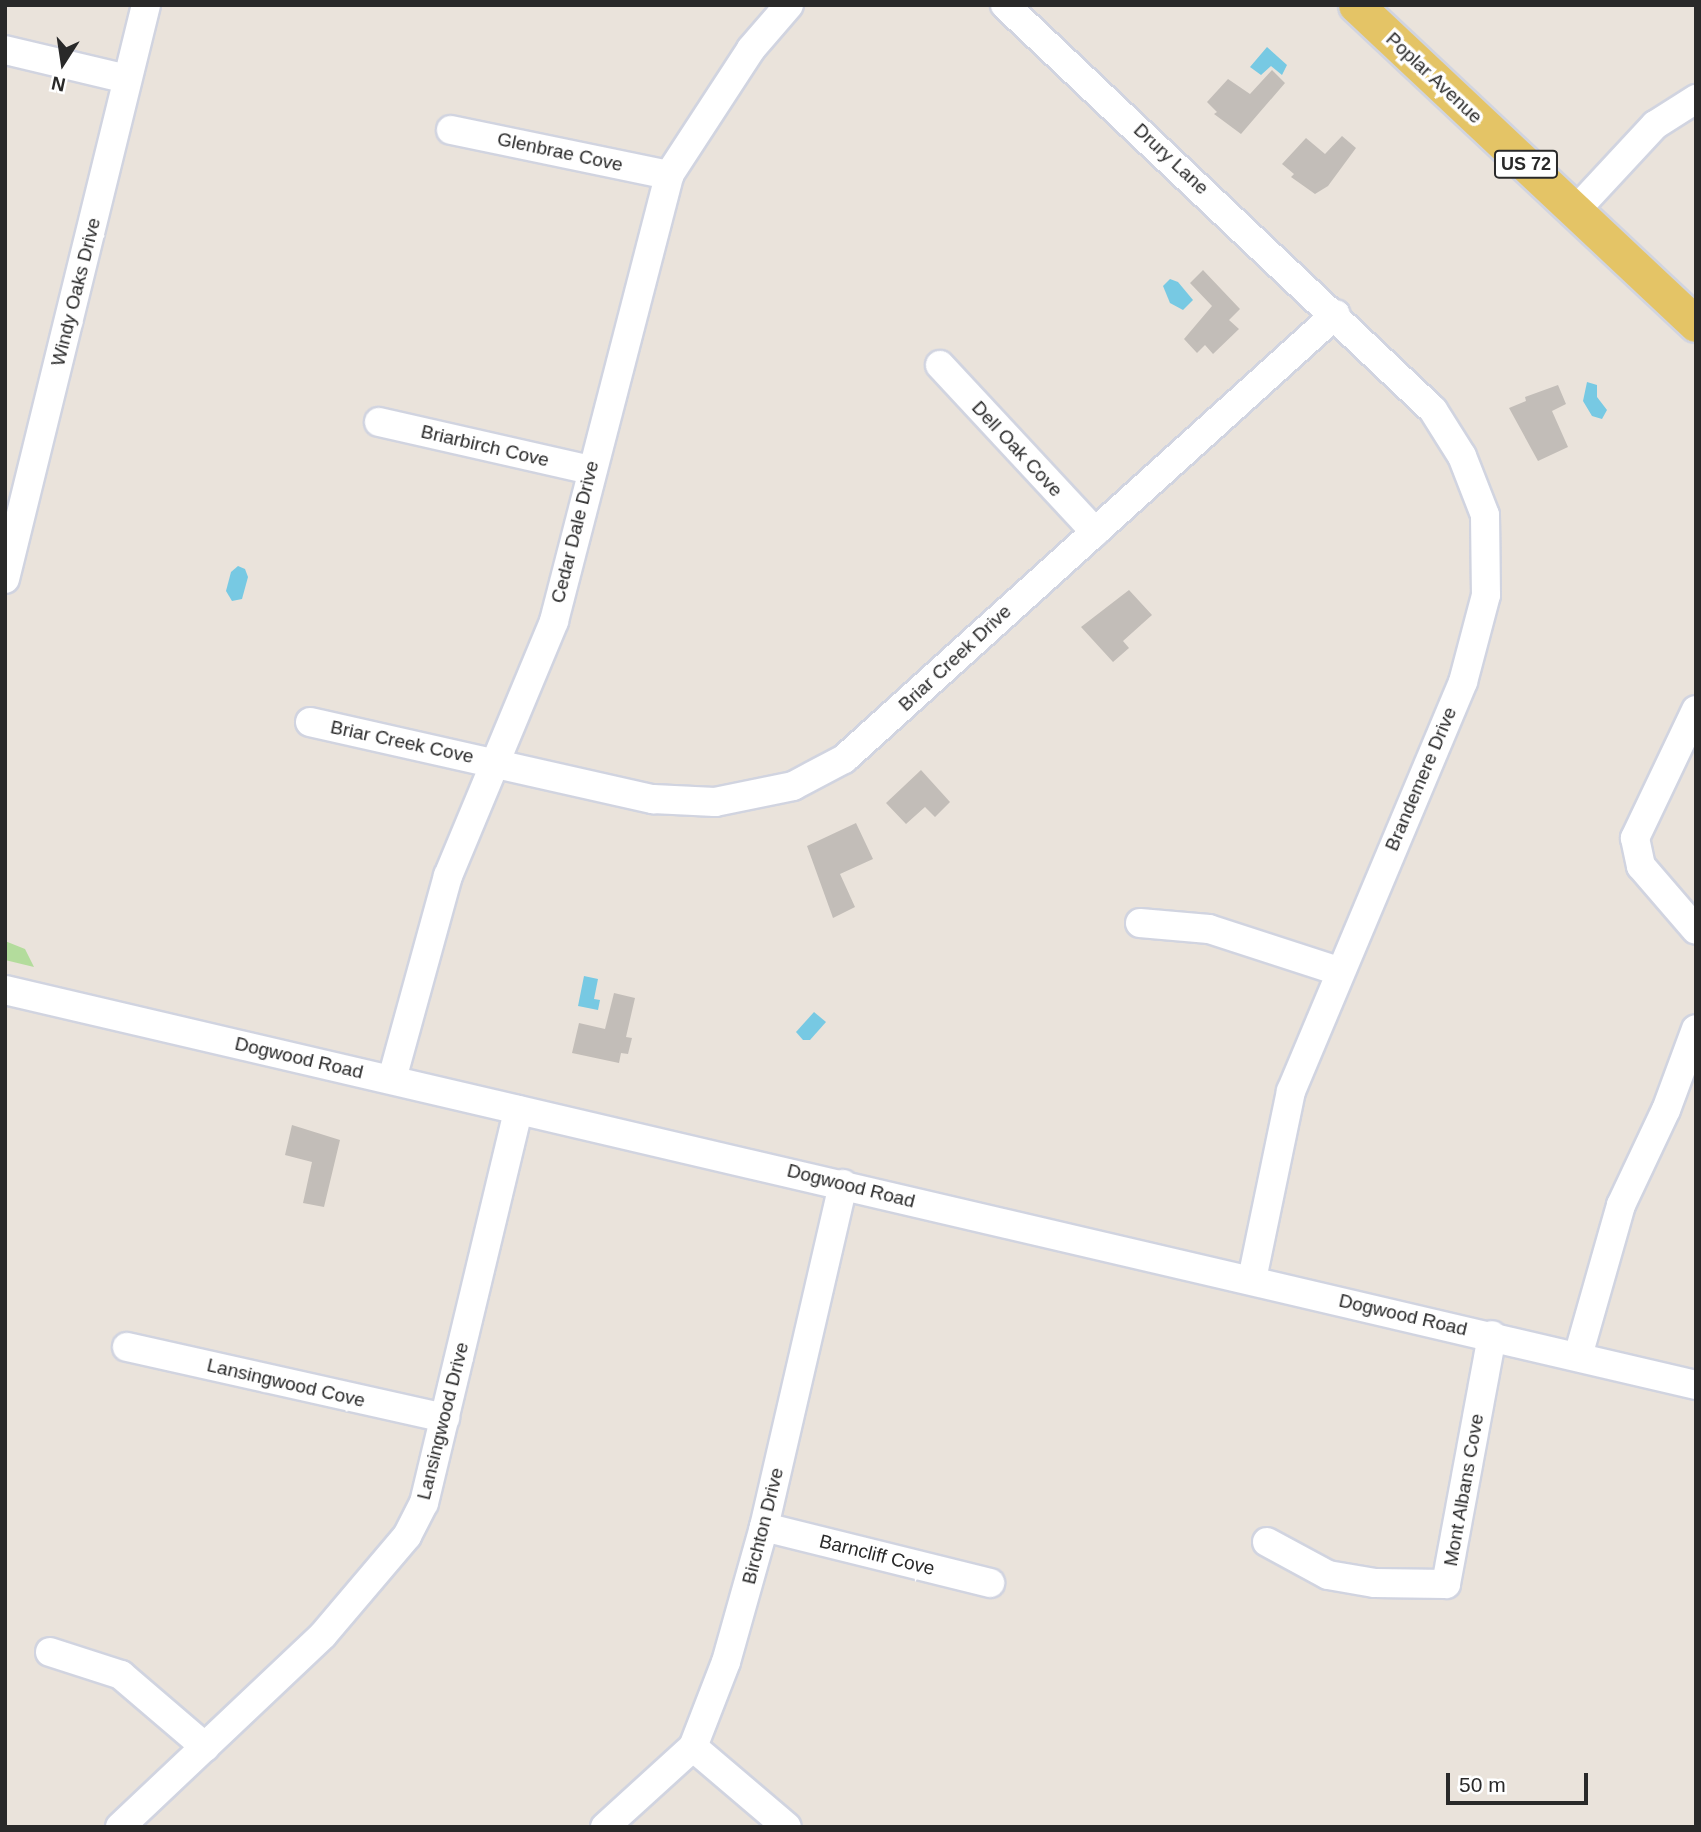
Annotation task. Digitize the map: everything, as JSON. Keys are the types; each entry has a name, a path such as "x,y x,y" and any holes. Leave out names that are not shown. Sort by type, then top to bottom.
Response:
{"main road":[{"name":"Poplar Avenue","path":"1356,5 1696,324"}],"street":[{"name":"Windy Oaks Drive","path":"5,579 146,5"},
{"name":"Cedar Dale Drive","path":"392,1079 431,927 494,763 554,621 590,470 669,175 751,49 789,5"},
{"name":"Drury Lane","path":"1005,5 1336,314"},
{"path":"5,50 127,79"},
{"path":"1576,210 1655,125 1696,99"},
{"name":"Glenbrae Cove","path":"451,130 669,175"},
{"name":"Briar Creek Drive","path":"494,763 682,803 757,797 793,786 844,759 1336,314"},
{"name":"Brandemere Drive","path":"1252,1280 1291,1091 1338,971 1463,681 1486,595 1485,515 1462,456 1433,410 1336,314"},
{"name":"Dell Oak Cove","path":"940,365 1095,533"},
{"name":"Briarbirch Cove","path":"379,422 590,470"},
{"path":"1696,710 1635,838 1641,866 1696,930"},
{"name":"Briar Creek Cove","path":"310,722 494,763"},
{"path":"1140,923 1209,929 1338,971"},
{"name":"Dogwood Road","path":"5,990 843,1184 1058,1238 1492,1335 1696,1385"},
{"path":"1577,1356 1621,1205 1666,1110 1696,1029"},
{"name":"Lansingwood Drive","path":"120,1827 323,1635 407,1536 424,1503 518,1110"},
{"name":"Birchton Drive","path":"605,1827 693,1746 726,1661 764,1527 843,1184"},
{"name":"Mont Albans Cove","path":"1267,1542 1328,1575 1375,1583 1446,1584 1492,1335"},
{"name":"Lansingwood Cove","path":"127,1347 445,1418"},
{"name":"Barncliff Cove","path":"764,1527 990,1583"},
{"path":"50,1652 121,1675 205,1747"},
{"path":"693,1746 787,1827"}],"green space":[{"path":"5,941 25,949 34,967 5,960"}],"water":[{"path":"1267,47 1287,65 1282,75 1271,66 1261,75 1250,67"},
{"path":"1170,279 1178,282 1193,300 1183,310 1170,303 1163,286"},
{"path":"1587,382 1597,385 1597,397 1607,410 1602,419 1592,416 1583,401"},
{"path":"238,566 245,569 248,577 242,599 232,601 226,591 231,572"},
{"path":"584,976 598,979 594,999 600,1000 598,1010 578,1006"},
{"path":"814,1012 826,1022 810,1040 803,1040 796,1032"}],"building":[{"path":"1272,70 1285,83 1241,134 1214,114 1217,112 1207,102 1228,79 1250,94"},
{"path":"1342,136 1356,148 1328,186 1315,194 1291,177 1294,174 1282,164 1306,138 1325,154"},
{"path":"1203,270 1240,309 1229,320 1239,329 1213,354 1205,345 1197,353 1184,339 1212,306 1190,283"},
{"path":"1558,385 1566,404 1552,411 1568,447 1538,461 1509,408 1526,401 1525,397"},
{"path":"1129,590 1152,615 1123,641 1129,648 1113,662 1081,627"},
{"path":"921,770 950,802 935,817 925,807 906,824 886,803"},
{"path":"856,823 873,859 840,874 855,907 833,918 807,846"},
{"path":"614,993 635,998 626,1037 632,1038 628,1054 621,1053 619,1063 572,1053 579,1023 605,1029"},
{"path":"292,1125 340,1140 324,1207 303,1203 312,1162 285,1155"}]}
